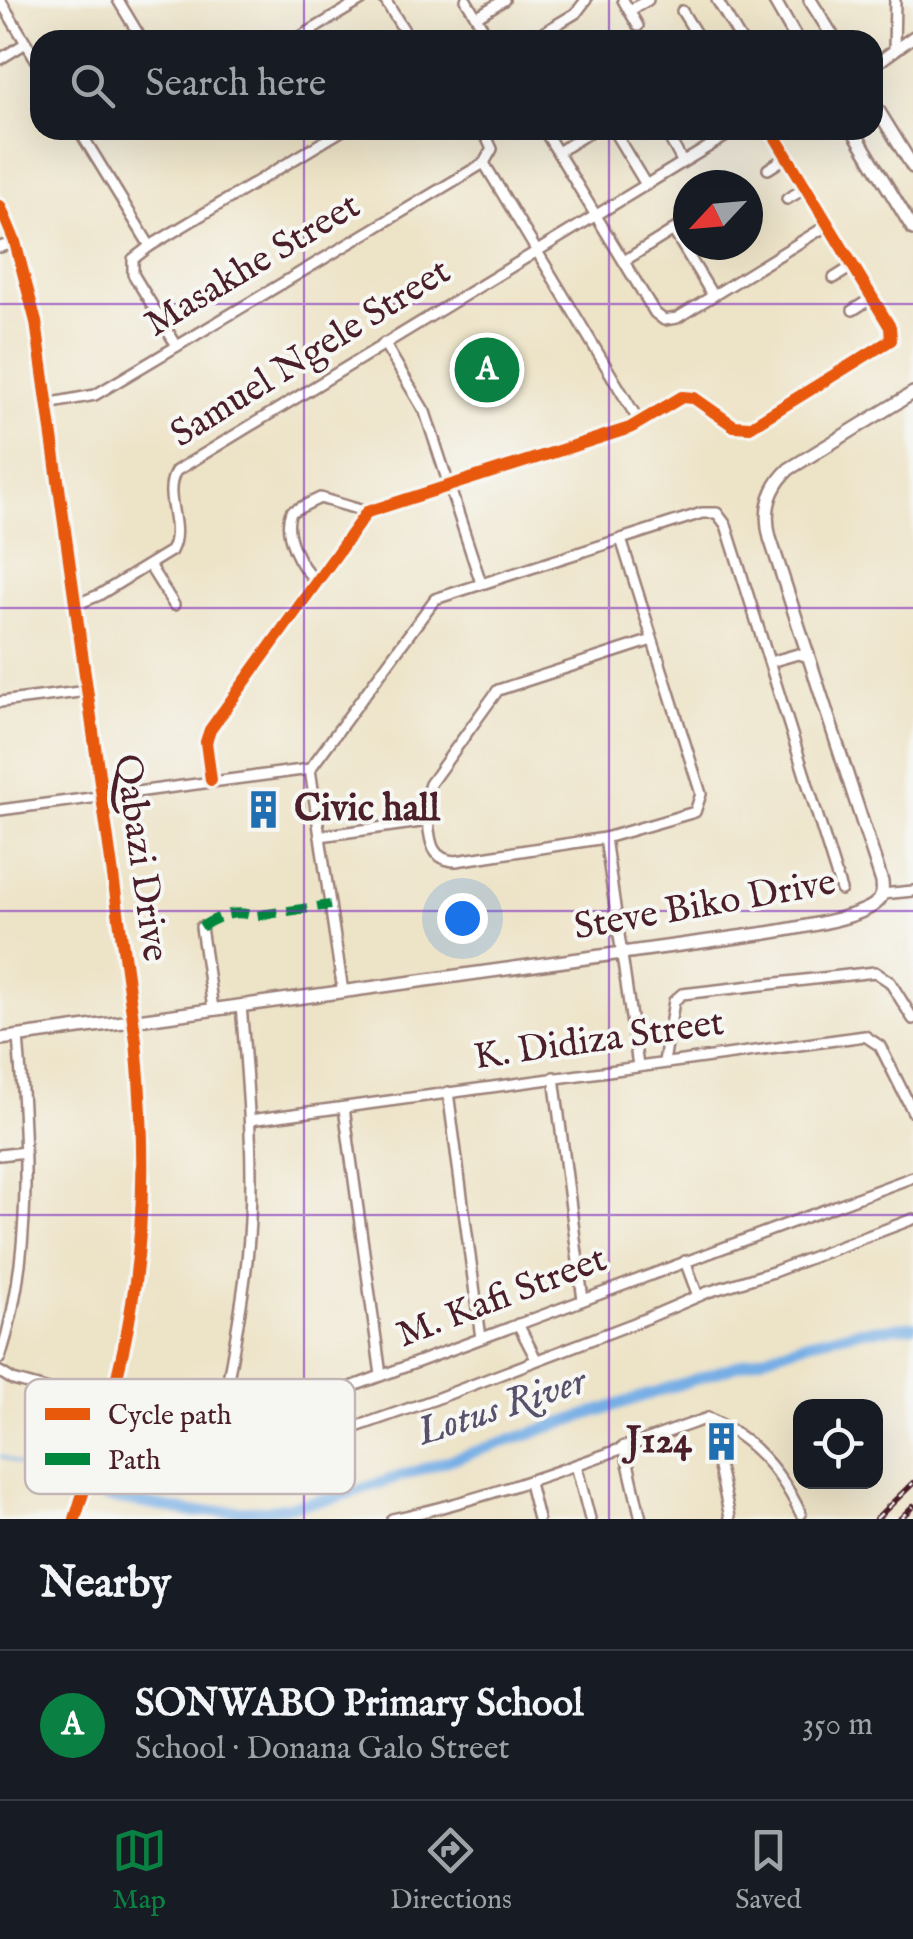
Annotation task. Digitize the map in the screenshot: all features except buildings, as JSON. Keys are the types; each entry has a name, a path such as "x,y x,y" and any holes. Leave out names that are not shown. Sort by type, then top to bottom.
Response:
{"main road":[{"path":"774,0 791,30"},
{"path":"810,0 829,30"},
{"path":"883,118 912,163"},
{"path":"859,140 913,228"},
{"name":"Steve Biko Drive","path":"0,1040 812,925 872,906 882,894 878,869 804,652 767,527 770,496 789,469 913,393"}],"street":[{"path":"0,0 30,50"},
{"path":"118,0 136,30"},
{"path":"311,30 362,0"},
{"path":"385,0 404,30"},
{"path":"466,0 484,30"},
{"path":"476,17 504,0"},
{"path":"548,30 576,13 586,0"},
{"path":"623,0 638,26"},
{"path":"629,12 648,0"},
{"path":"718,0 735,30"},
{"path":"894,51 895,0"},
{"path":"682,11 694,30"},
{"path":"883,59 913,37"},
{"path":"0,59 26,43"},
{"path":"85,140 150,246"},
{"path":"177,346 131,268 135,256 326,140"},
{"path":"488,140 492,148 484,163 640,423"},
{"path":"550,140 655,313 664,320 677,318 828,225"},
{"path":"558,152 577,140"},
{"path":"619,140 645,183"},
{"path":"671,140 682,161"},
{"name":"Samuel Ngele Street","path":"75,605 174,546 170,492 176,471 719,140"},
{"path":"211,780 208,736 367,512 640,423 675,399 688,396 734,426 758,424 891,340 890,327 776,140"},
{"path":"768,168 787,157"},
{"name":"Masakhe Street","path":"47,404 95,396 484,163"},
{"path":"787,199 806,188"},
{"name":"Qabazi Drive","path":"0,206 15,242 36,322 133,1020 143,1140 142,1214 132,1304 115,1379"},
{"path":"624,261 673,231"},
{"path":"0,248 15,242"},
{"path":"692,260 713,296"},
{"path":"834,278 853,266"},
{"path":"853,310 872,298"},
{"path":"384,342 426,412 481,583"},
{"path":"316,581 302,568 288,526 291,512 320,498 367,512"},
{"path":"343,992 310,769 429,604 441,596 702,513 720,514 726,525 841,890"},
{"path":"620,540 652,640 701,794 699,807 690,816 606,838 448,860 434,851 426,796 430,784 498,690 652,640"},
{"path":"149,564 174,605"},
{"path":"770,662 804,652"},
{"path":"0,702 87,692"},
{"path":"0,810 310,769"},
{"path":"320,836 428,821"},
{"path":"606,838 638,1066"},
{"path":"882,894 913,891"},
{"path":"202,927 212,1010"},
{"path":"664,1062 674,1001 682,994 875,972 890,982 913,1018"},
{"path":"227,1379 248,1260 250,1120 241,1006"},
{"name":"K. Didiza Street","path":"250,1120 866,1036 880,1046 913,1112"},
{"path":"0,1358 20,1262 25,1152 18,1037"},
{"path":"554,1077 584,1300"},
{"path":"448,1092 480,1338"},
{"path":"344,1108 382,1376"},
{"path":"0,1155 25,1152"},
{"name":"M. Kafi Street","path":"355,1386 913,1177"},
{"path":"355,1427 456,1392 698,1296 913,1219"},
{"path":"685,1261 698,1296"},
{"path":"518,1324 536,1360"},
{"name":"M. Kafi Street","path":"0,1372 25,1383"},
{"path":"708,1418 730,1517"},
{"path":"392,1519 529,1483 708,1418 735,1431 770,1463 788,1485 801,1514"},
{"path":"624,1446 641,1519"},
{"path":"576,1465 590,1519"},
{"path":"529,1483 538,1519"},
{"name":"Qabazi Drive","path":"75,1519 83,1494"},
{"path":"458,1504 462,1519"}],"waterway":[{"name":"Lotus River","path":"355,1491 808,1342 858,1331 913,1326"},
{"path":"0,1456 25,1467"},
{"name":"Lotus River","path":"106,1497 192,1512 269,1510 346,1494"}],"railway":[{"path":"876,1519 913,1483"},
{"path":"900,1519 913,1506"}],"marked path":[{"path":"201,927 233,914 253,916 330,905"}],"cycle path":[{"path":"211,780 206,742 210,730 367,512 630,428 682,397 694,398 734,426 750,427 891,340 890,327 777,140"},
{"path":"0,206 15,242 36,322 136,1041 142,1205 137,1270 116,1379"},
{"path":"75,1519 83,1494"}],"place":[{"name":"SONWABO Primary School","path":"487,370"},
{"name":"Civic hall","path":"264,810"},
{"name":"J124","path":"722,1442"}]}
